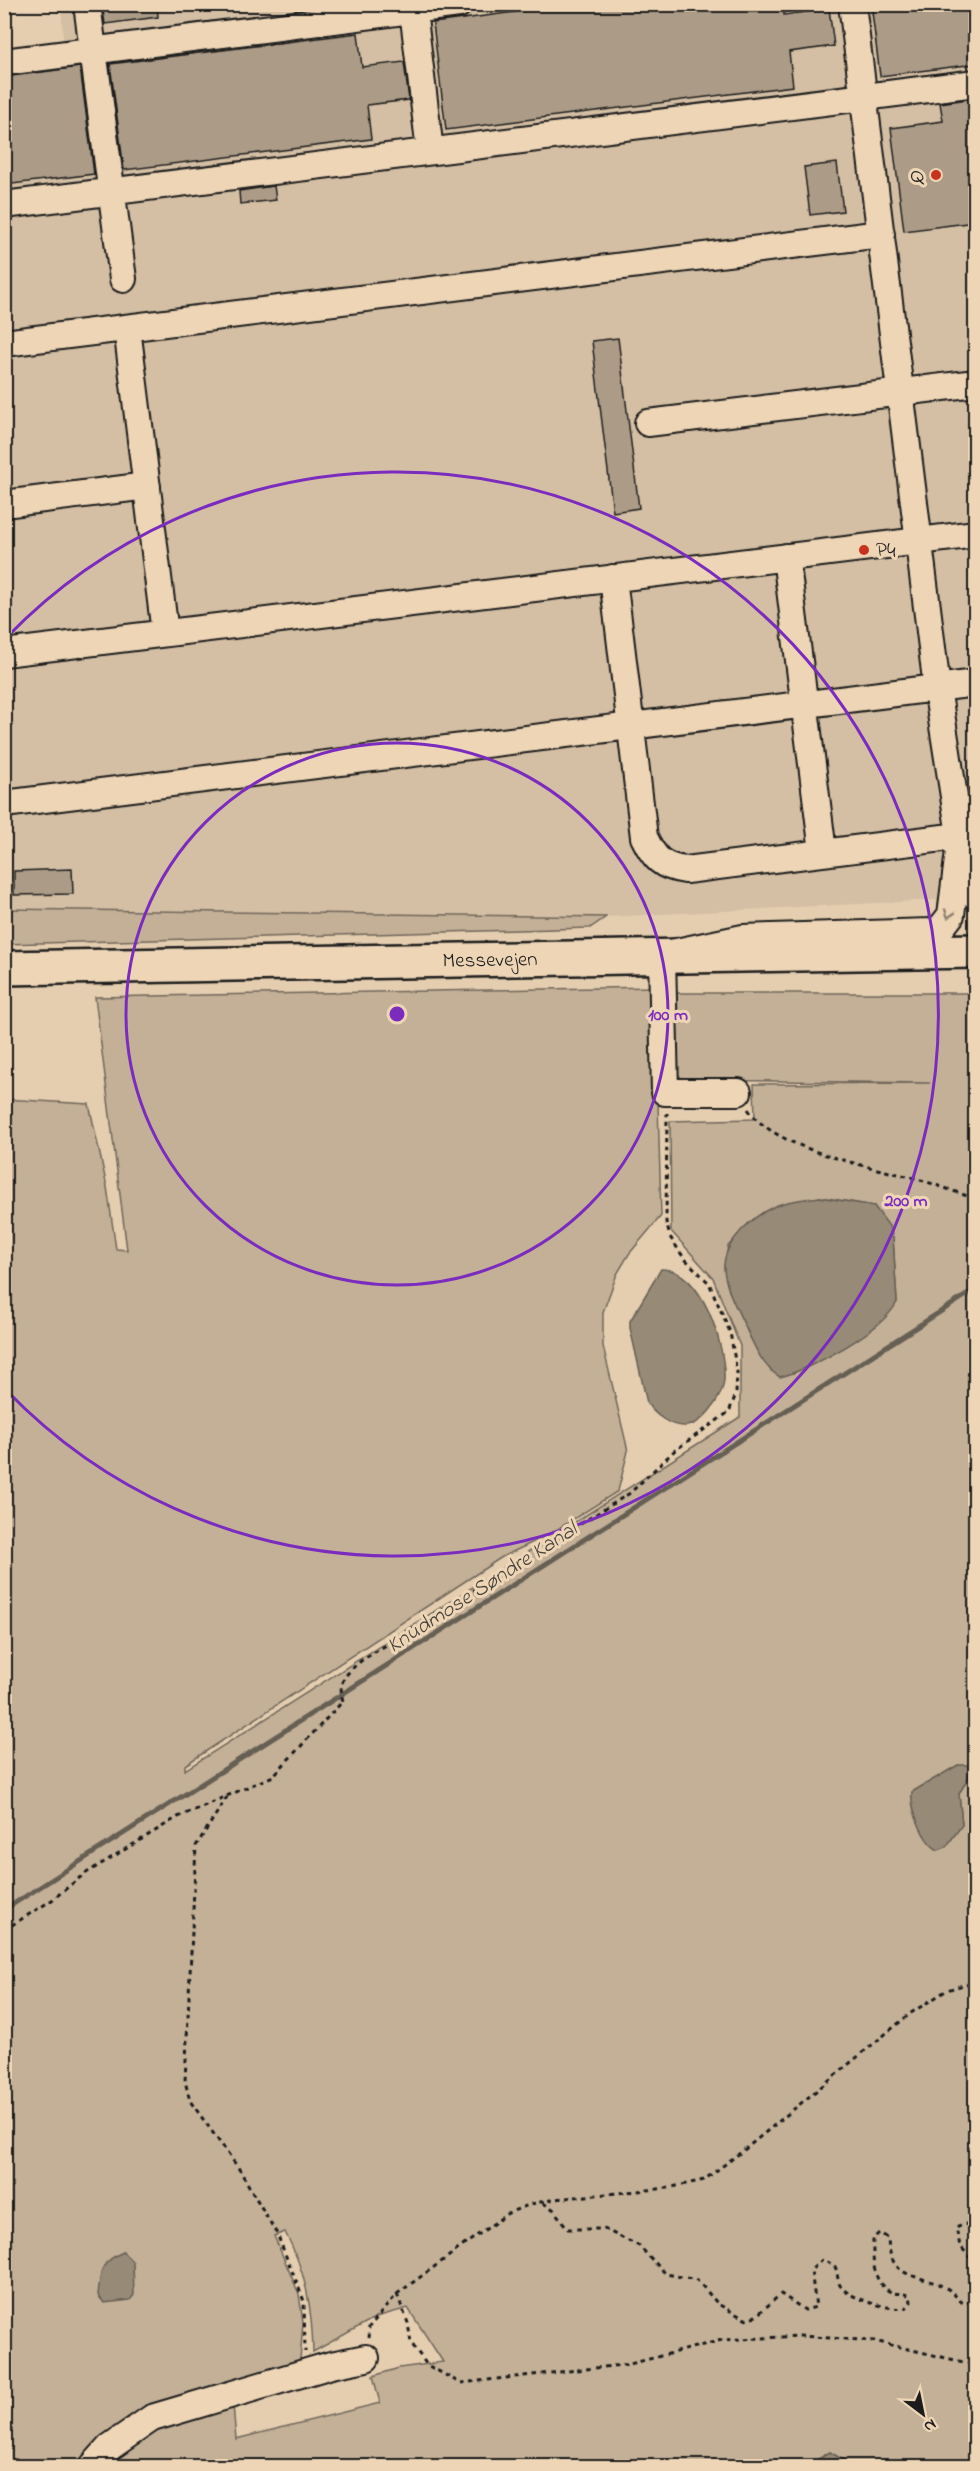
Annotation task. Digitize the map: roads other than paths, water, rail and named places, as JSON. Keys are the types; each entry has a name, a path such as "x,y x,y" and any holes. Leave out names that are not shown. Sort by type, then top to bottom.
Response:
{"main road":[{"name":"Messevejen","path":"4,968 975,951"}],"lane":[{"path":"87,4 123,279"},
{"path":"4,62 459,4"},
{"path":"852,4 937,688 968,835 975,896"},
{"path":"424,8 430,152"},
{"path":"4,205 975,83"},
{"path":"4,343 880,234"},
{"path":"127,328 165,633"},
{"path":"648,423 975,383"},
{"path":"4,504 147,486"},
{"path":"4,653 975,534"},
{"path":"786,557 823,852"},
{"path":"613,578 644,837 659,862 670,868 686,870 968,835"},
{"path":"4,804 975,683"},
{"path":"738,1092 666,1092 662,955 743,938 930,932 941,928 951,915 968,835"},
{"path":"93,2466 110,2447 152,2418 303,2373 366,2358"}],"waterway":[{"name":"Knudmose Søndre Kanal","path":"4,1910 976,1289"}],"place":[{"name":"Q","path":"936,175"},
{"name":"P4","path":"864,550"}]}
